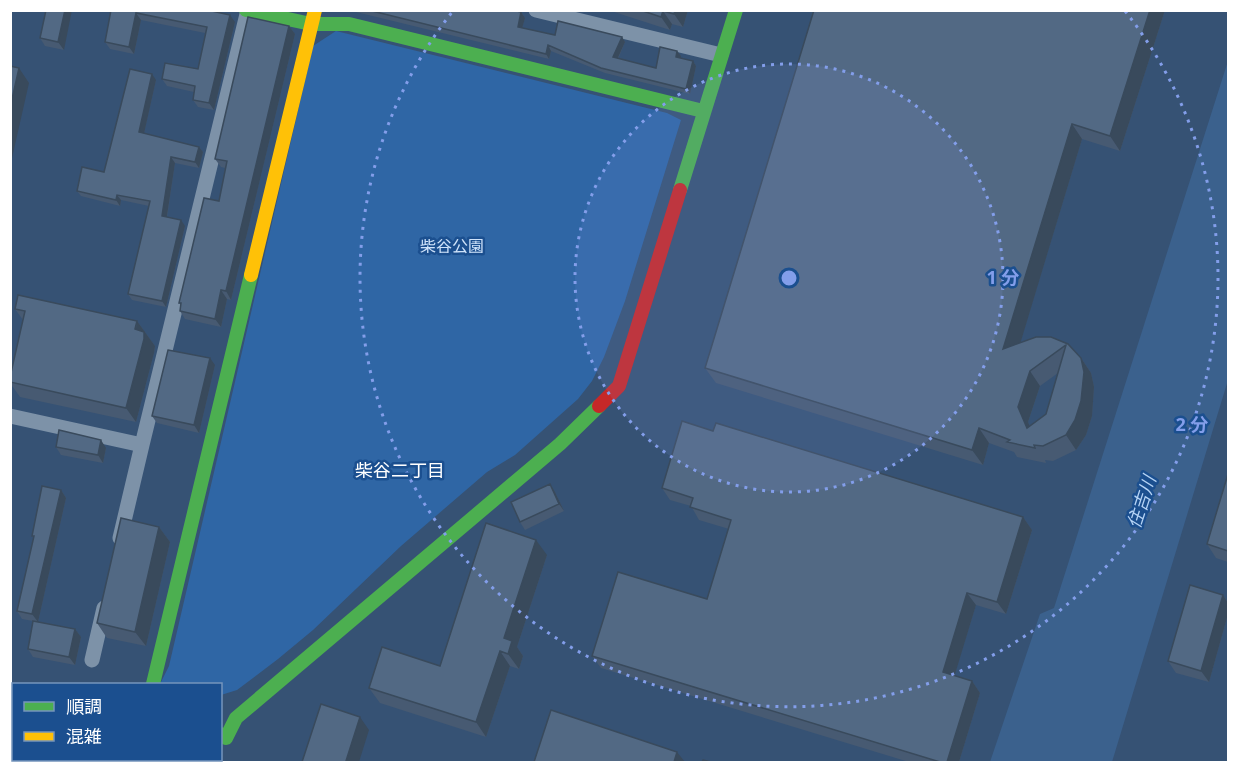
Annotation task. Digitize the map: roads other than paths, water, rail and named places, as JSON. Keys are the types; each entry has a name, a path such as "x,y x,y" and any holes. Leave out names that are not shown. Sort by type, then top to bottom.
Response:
{"street":[{"path":"153,683 315,10"},
{"path":"536,10 721,55"},
{"path":"222,735 226,738 236,718 560,444 619,386 735,10"},
{"path":"116,558 247,11 311,24 349,24 703,111"},
{"path":"10,416 142,445"},
{"path":"92,660 108,592"}],"water":[{"name":"住吉川","path":"1228,61 1228,380 1112,762 990,762 1040,614 1054,608"}],"district":[{"name":"柴谷二丁目","path":"400,470"}],"park label":[{"name":"柴谷公園","path":"452,246"}]}
